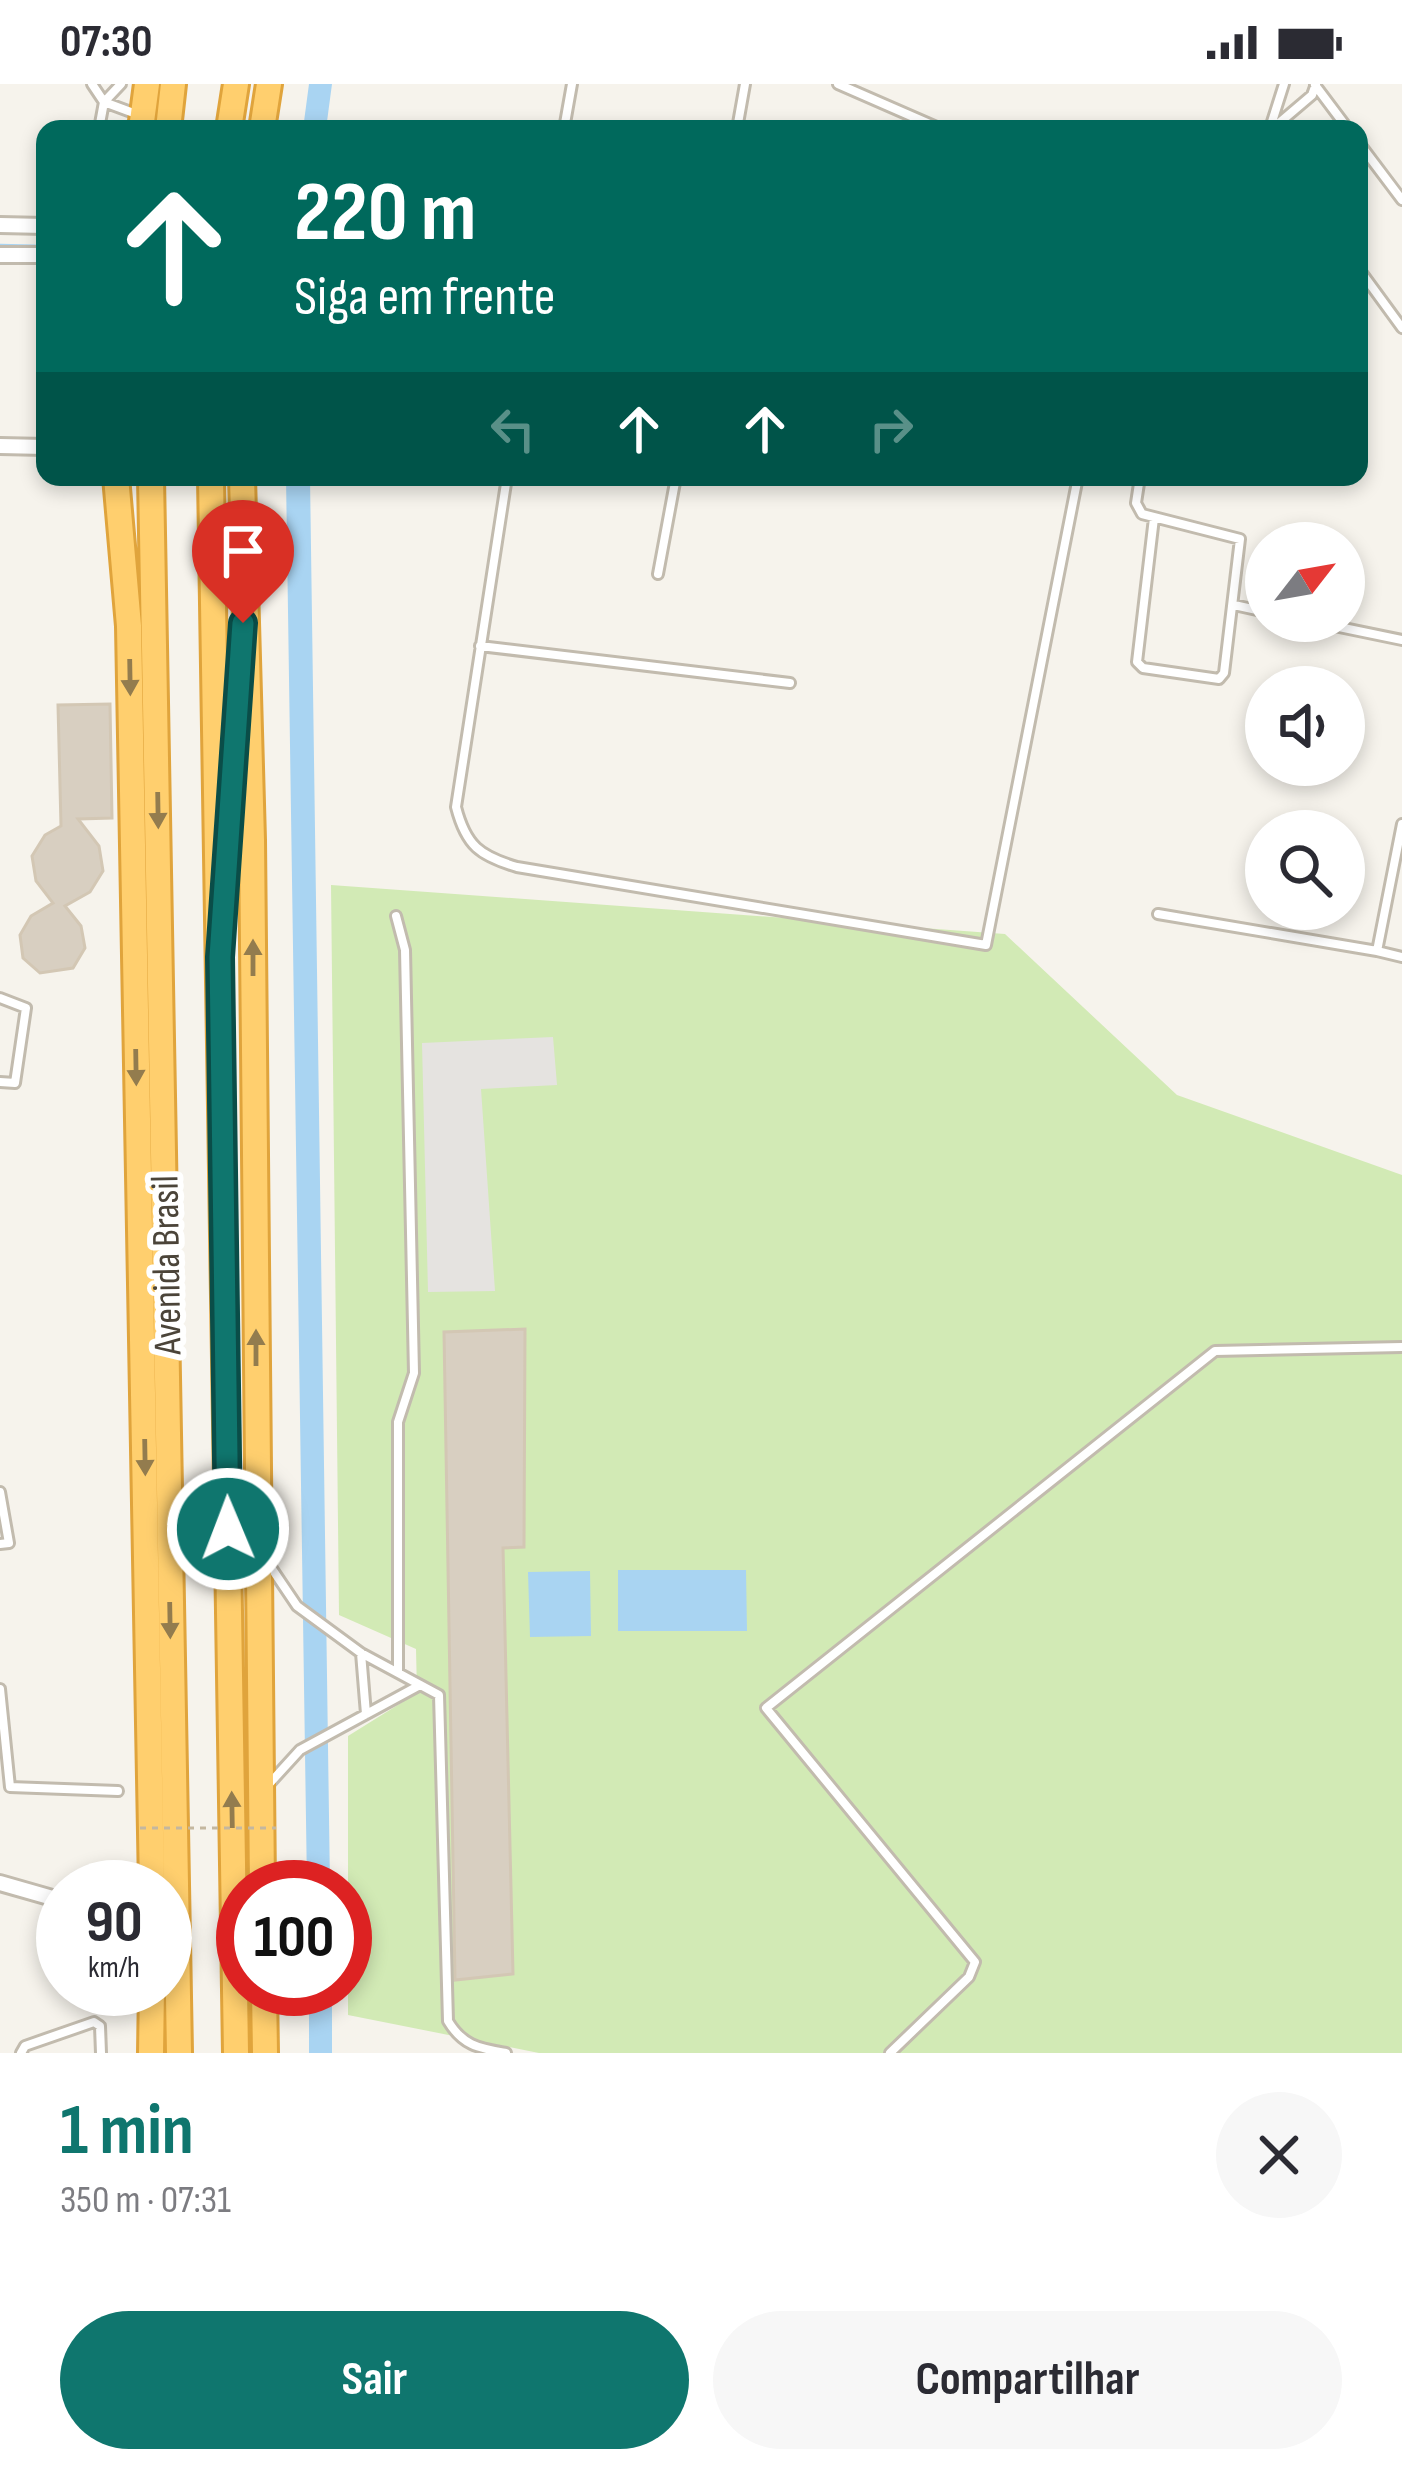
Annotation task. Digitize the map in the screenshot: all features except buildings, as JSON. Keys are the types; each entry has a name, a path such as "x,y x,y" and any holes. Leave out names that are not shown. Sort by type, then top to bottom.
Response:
{"highway":[{"path":"142,120 147,84"},
{"path":"169,120 173,84"},
{"path":"230,120 236,84"},
{"path":"263,120 269,84"},
{"name":"Avenida Brasil","path":"117,486 129,626 152,1860"},
{"path":"139,486 143,583 155,651"},
{"name":"Avenida Brasil","path":"151,486 177,2048"},
{"name":"Avenida Brasil","path":"211,486 236,2053"},
{"path":"242,486 252,840 261,1860"},
{"path":"220,957 243,623"},
{"path":"152,2016 152,2053"},
{"path":"264,2016 265,2053"}],"street":[{"path":"0,225 36,226"},
{"path":"0,255 36,256"},
{"path":"0,446 36,447"},
{"path":"0,1873 28,1891"},
{"path":"0,1883 36,1893"}],"lane":[{"path":"92,84 104,102 137,120"},
{"path":"101,120 104,102 121,84"},
{"path":"566,120 572,84"},
{"path":"739,120 745,84"},
{"path":"838,84 920,120"},
{"path":"1282,120 1316,85 1341,120"},
{"path":"1282,87 1286,103 1296,109"},
{"path":"1273,120 1282,87"},
{"path":"1368,155 1402,200"},
{"path":"1368,281 1402,328"},
{"path":"507,486 456,808 462,831 480,856 517,867 986,945 1076,486"},
{"path":"658,574 674,486"},
{"path":"1139,486 1136,503 1154,518 1240,539 1234,605 1219,679 1143,668 1137,662 1154,518"},
{"path":"1234,605 1245,607"},
{"path":"1365,632 1402,640"},
{"path":"480,646 790,683"},
{"path":"1377,951 1402,824"},
{"path":"1158,914 1402,957"},
{"path":"396,916 404,950 414,1373 398,1422 398,1672"},
{"path":"0,998 26,1008 15,1083 0,1082"},
{"path":"890,2053 969,1977 975,1962 766,1708 1215,1352 1402,1347"},
{"path":"0,1492 9,1543 0,1544"},
{"path":"258,1549 297,1606 361,1652 439,1695 448,2021 458,2038 472,2046 506,2053"},
{"path":"361,1652 366,1714"},
{"path":"260,1796 300,1750 421,1684"},
{"path":"0,1689 10,1787 118,1791"},
{"path":"21,2053 26,2046 97,2022 101,2053"},
{"path":"58,2037 61,2053"}],"path":[{"path":"140,1828 276,1828"}],"green space":[{"path":"331,885 1005,934 1177,1095 1402,1175 1402,2053 539,2053 353,2016 372,2016 372,1860 348,1860 348,1736 417,1693 416,1649 339,1615"}],"shaded area":[{"path":"553,1037 557,1085 481,1089 495,1291 428,1292 422,1043"}],"water":[{"path":"309,84 332,84 327,120 304,120"},
{"path":"286,486 310,486 330,1860 307,1860"},
{"path":"618,1570 746,1570 747,1631 618,1631"},
{"path":"590,1571 591,1636 530,1637 528,1572"},
{"path":"309,2016 332,2016 332,2053 309,2053"}],"waterway":[{"path":"0,246 36,247"}],"route":[{"path":"228,1529 220,957 243,623"}]}
